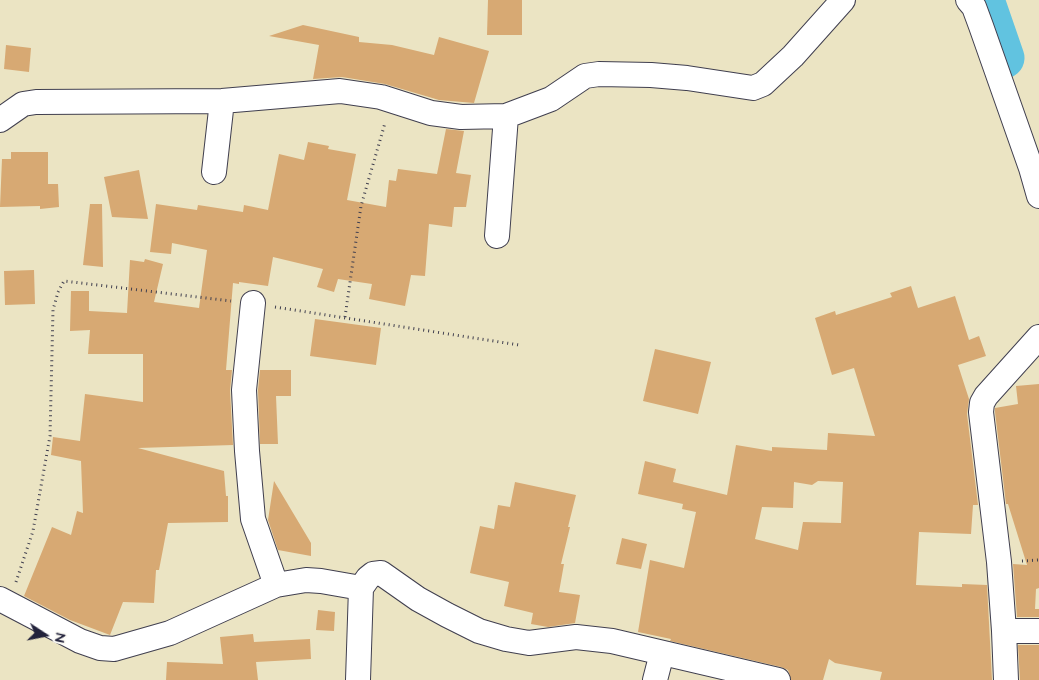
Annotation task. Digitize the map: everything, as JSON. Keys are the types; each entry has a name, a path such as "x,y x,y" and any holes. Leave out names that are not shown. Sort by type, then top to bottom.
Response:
{"street":[{"path":"0,120 23,104 36,102 222,101 340,91 374,96 431,113 461,117 506,116 551,99 585,76 598,74 687,78 752,88 763,84 793,56 843,0"},
{"path":"968,0 974,7 981,26 1039,196"},
{"path":"214,172 222,101"},
{"path":"497,236 506,116"},
{"path":"253,303 244,390 247,450 253,519 276,584"},
{"path":"1006,680 999,562 982,403 986,396 1039,337"},
{"path":"358,680 361,588 373,574 381,573 418,599 480,631 529,643 576,637 612,640 778,680"},
{"path":"5,602 80,641 100,648 114,649 170,632 276,584 321,580 361,588"},
{"path":"1004,631 1039,631"},
{"path":"655,680 662,653"}],"path":[{"path":"345,318 361,206 392,101"},
{"path":"5,602 33,531 50,436 54,310 58,292 64,281 253,303 519,345"}],"building":[{"path":"488,0 522,0 522,35 487,35"},
{"path":"303,25 359,37 359,42 392,45 434,55 439,37 489,51 474,103 439,100 385,84 342,77 313,79 319,45 269,36"},
{"path":"6,45 31,48 29,72 4,69"},
{"path":"446,129 464,131 456,173 471,175 466,207 454,207 452,227 429,224 425,276 411,275 405,306 369,299 372,284 338,279 334,292 317,287 323,269 273,257 268,286 239,282 239,284 233,283 226,370 232,370 230,391 233,445 138,448 224,471 226,496 228,496 228,522 168,523 159,570 156,570 154,603 123,602 110,635 70,620 24,596 52,527 71,535 77,511 83,513 81,461 51,455 53,437 80,441 85,394 143,402 143,354 88,354 90,330 70,331 71,291 89,291 89,311 127,313 130,260 144,262 145,259 163,264 154,302 199,308 207,250 172,243 171,254 150,252 156,204 197,210 198,205 243,212 244,205 268,210 279,154 304,160 308,142 329,146 328,149 356,154 347,200 386,207 389,180 396,181 398,169 437,174"},
{"path":"11,152 48,152 48,184 58,184 59,207 40,209 40,206 0,207 2,159 11,159"},
{"path":"139,170 148,219 112,217 104,177"},
{"path":"90,204 102,204 103,267 83,265"},
{"path":"34,270 35,304 5,305 4,271"},
{"path":"911,286 918,308 955,296 969,340 979,336 986,356 958,365 969,399 967,414 978,505 973,505 971,534 919,532 916,585 962,587 962,584 987,585 992,680 880,680 882,672 835,663 829,659 823,680 791,680 788,670 781,667 638,632 650,560 684,568 696,512 682,509 683,504 638,494 645,461 676,469 673,482 727,495 736,445 772,451 772,447 827,450 828,433 875,436 854,368 832,375 815,318 835,311 836,315 892,297 890,293","holes":["818,481 843,482 841,523 803,522 798,550 755,539 762,507 793,508 794,482 812,485"]},
{"path":"315,319 381,328 376,365 310,356"},
{"path":"655,349 711,362 698,414 643,401"},
{"path":"260,370 291,370 291,396 276,396 278,444 260,444 258,390"},
{"path":"1039,384 1039,588 1036,589 1035,609 1039,609 1039,617 1017,617 1013,564 1027,565 1008,504 1006,504 995,408 1018,404 1016,386"},
{"path":"274,481 311,543 311,556 278,550 268,520"},
{"path":"515,482 576,495 561,564 564,564 559,592 580,595 575,623 548,627 531,624 533,613 504,606 509,582 470,573 480,526 494,529 498,505 510,507"},
{"path":"622,538 647,544 641,569 616,564"},
{"path":"318,610 335,612 334,631 316,630"},
{"path":"253,634 254,642 310,639 311,659 256,662 258,680 166,680 167,662 223,664 220,637"},
{"path":"1018,645 1039,645 1039,680 1020,680"}],"waterway":[{"path":"984,0 1004,58"}]}
